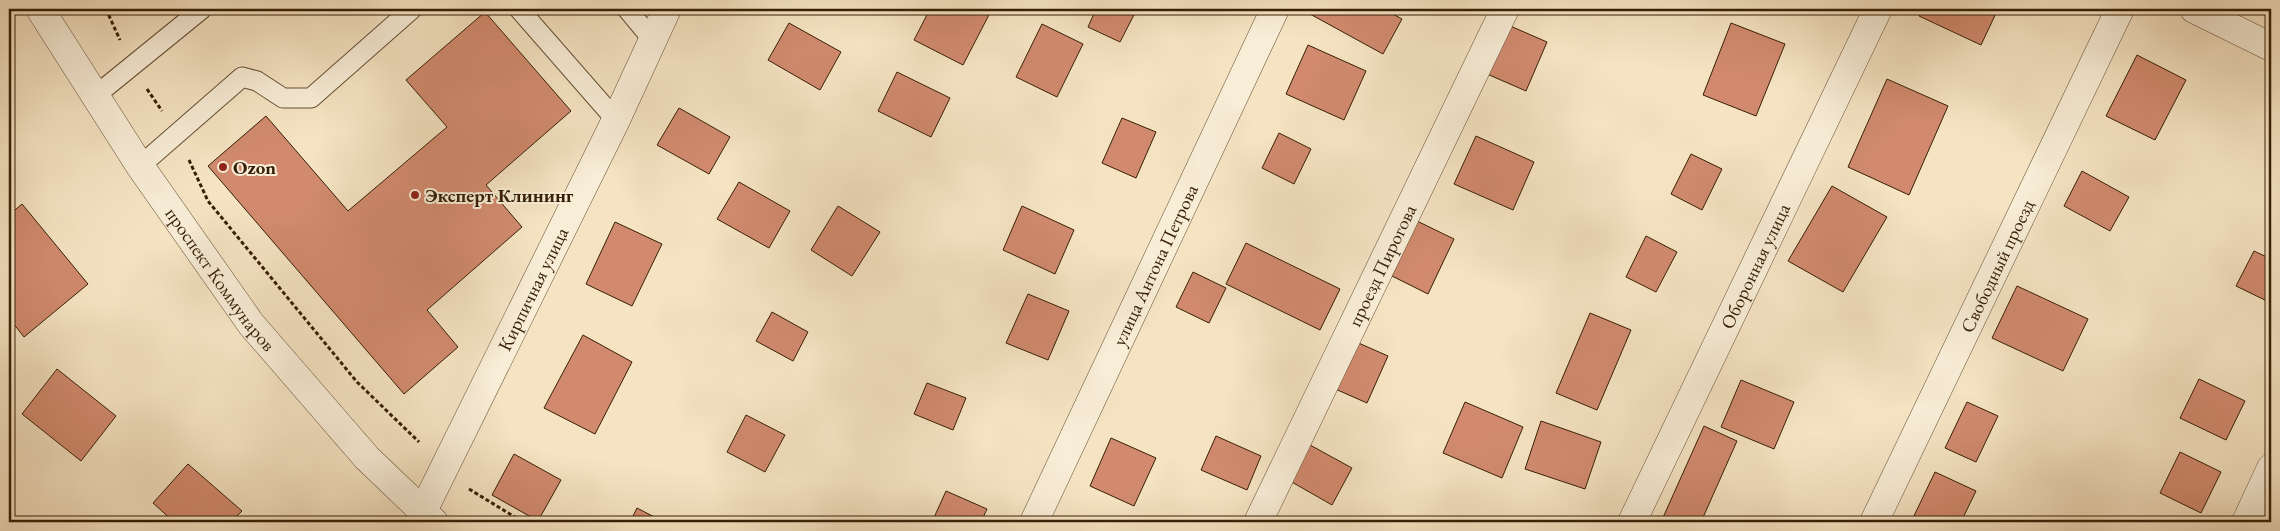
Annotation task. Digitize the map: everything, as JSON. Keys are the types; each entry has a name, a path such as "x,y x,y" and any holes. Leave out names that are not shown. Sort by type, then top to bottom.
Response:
{"street":[{"name":"проспект Коммунаров","path":"40,9 140,166 251,324 367,458 428,518"},
{"name":"Кирпичная улица","path":"428,518 445,466 616,120 652,38 667,9"},
{"name":"улица Антона Петрова","path":"1034,522 1275,9"},
{"name":"проезд Пирогова","path":"1258,522 1505,9"},
{"name":"Оборонная улица","path":"1632,522 1878,9"},
{"name":"Свободный проезд","path":"1874,522 2120,9"},
{"path":"2194,9 2271,47"},
{"path":"2246,522 2271,468"}],"lane":[{"path":"95,96 202,9"},
{"path":"140,166 242,77 257,81 283,98 311,98 412,9"},
{"path":"519,9 616,120"},
{"path":"627,9 652,38"}],"path":[{"path":"106,9 132,66 177,134 208,200 357,382 474,494 523,522"}],"building":[{"path":"930,9 992,9 963,65 914,40"},
{"path":"1096,9 1137,9 1120,42 1088,27"},
{"path":"1313,9 1384,9 1402,19 1383,54 1310,14"},
{"path":"1922,9 1998,9 1981,45 1919,16"},
{"path":"485,12 571,111 486,185 522,227 427,310 458,347 404,394 208,166 266,116 348,211 447,127 406,80"},
{"path":"789,23 841,52 820,90 768,60"},
{"path":"1731,23 1785,44 1756,116 1703,95"},
{"path":"1042,24 1083,44 1057,97 1016,77"},
{"path":"1508,25 1547,42 1526,91 1487,74"},
{"path":"1308,45 1366,71 1344,120 1286,94"},
{"path":"2137,55 2186,80 2155,140 2106,116"},
{"path":"897,72 950,98 931,137 878,111"},
{"path":"1887,79 1948,106 1909,195 1848,167"},
{"path":"679,108 730,137 709,174 657,145"},
{"path":"1122,118 1156,132 1136,178 1102,163"},
{"path":"1279,133 1311,149 1294,184 1262,168"},
{"path":"1476,136 1534,162 1513,210 1454,184"},
{"path":"1691,154 1722,169 1702,210 1671,194"},
{"path":"2082,171 2129,197 2110,231 2064,206"},
{"path":"739,182 790,211 769,248 717,219"},
{"path":"1832,186 1887,217 1843,292 1788,261"},
{"path":"22,204 88,284 24,337 9,318 9,215"},
{"path":"838,206 880,232 852,276 811,250"},
{"path":"1022,206 1074,230 1055,274 1003,250"},
{"path":"1417,221 1454,239 1428,294 1392,276"},
{"path":"615,222 662,244 632,306 586,284"},
{"path":"1646,236 1677,252 1656,292 1626,277"},
{"path":"1246,243 1340,289 1320,330 1226,284"},
{"path":"2254,251 2271,259 2271,303 2236,286"},
{"path":"1193,272 1226,288 1209,323 1176,307"},
{"path":"2017,286 2088,319 2063,371 1992,338"},
{"path":"1028,294 1069,311 1048,360 1006,343"},
{"path":"772,312 808,332 793,361 756,341"},
{"path":"1590,313 1631,330 1597,410 1556,393"},
{"path":"583,335 632,362 595,434 544,408"},
{"path":"1354,341 1388,356 1367,403 1333,388"},
{"path":"57,369 116,416 81,461 22,414"},
{"path":"2199,379 2245,401 2226,440 2180,418"},
{"path":"1741,380 1794,402 1774,449 1721,427"},
{"path":"927,383 966,398 953,430 914,414"},
{"path":"1465,402 1523,427 1502,478 1443,453"},
{"path":"1967,402 1998,416 1976,462 1945,448"},
{"path":"746,415 785,435 765,472 727,452"},
{"path":"1541,421 1601,442 1585,489 1525,469"},
{"path":"1704,426 1737,441 1701,522 1661,522"},
{"path":"1216,436 1261,456 1247,490 1201,470"},
{"path":"1111,438 1156,458 1134,506 1090,486"},
{"path":"1310,445 1352,468 1332,505 1290,481"},
{"path":"2180,452 2221,472 2201,513 2160,493"},
{"path":"514,454 561,480 538,521 492,495"},
{"path":"188,464 242,511 231,522 174,522 153,503"},
{"path":"1935,472 1976,491 1961,522 1917,522 1912,520"},
{"path":"946,491 987,509 981,522 932,522"},
{"path":"637,508 664,522 630,522"}],"place":[{"name":"Ozon","path":"223,167"},
{"name":"Эксперт Клининг","path":"415,195"}]}
